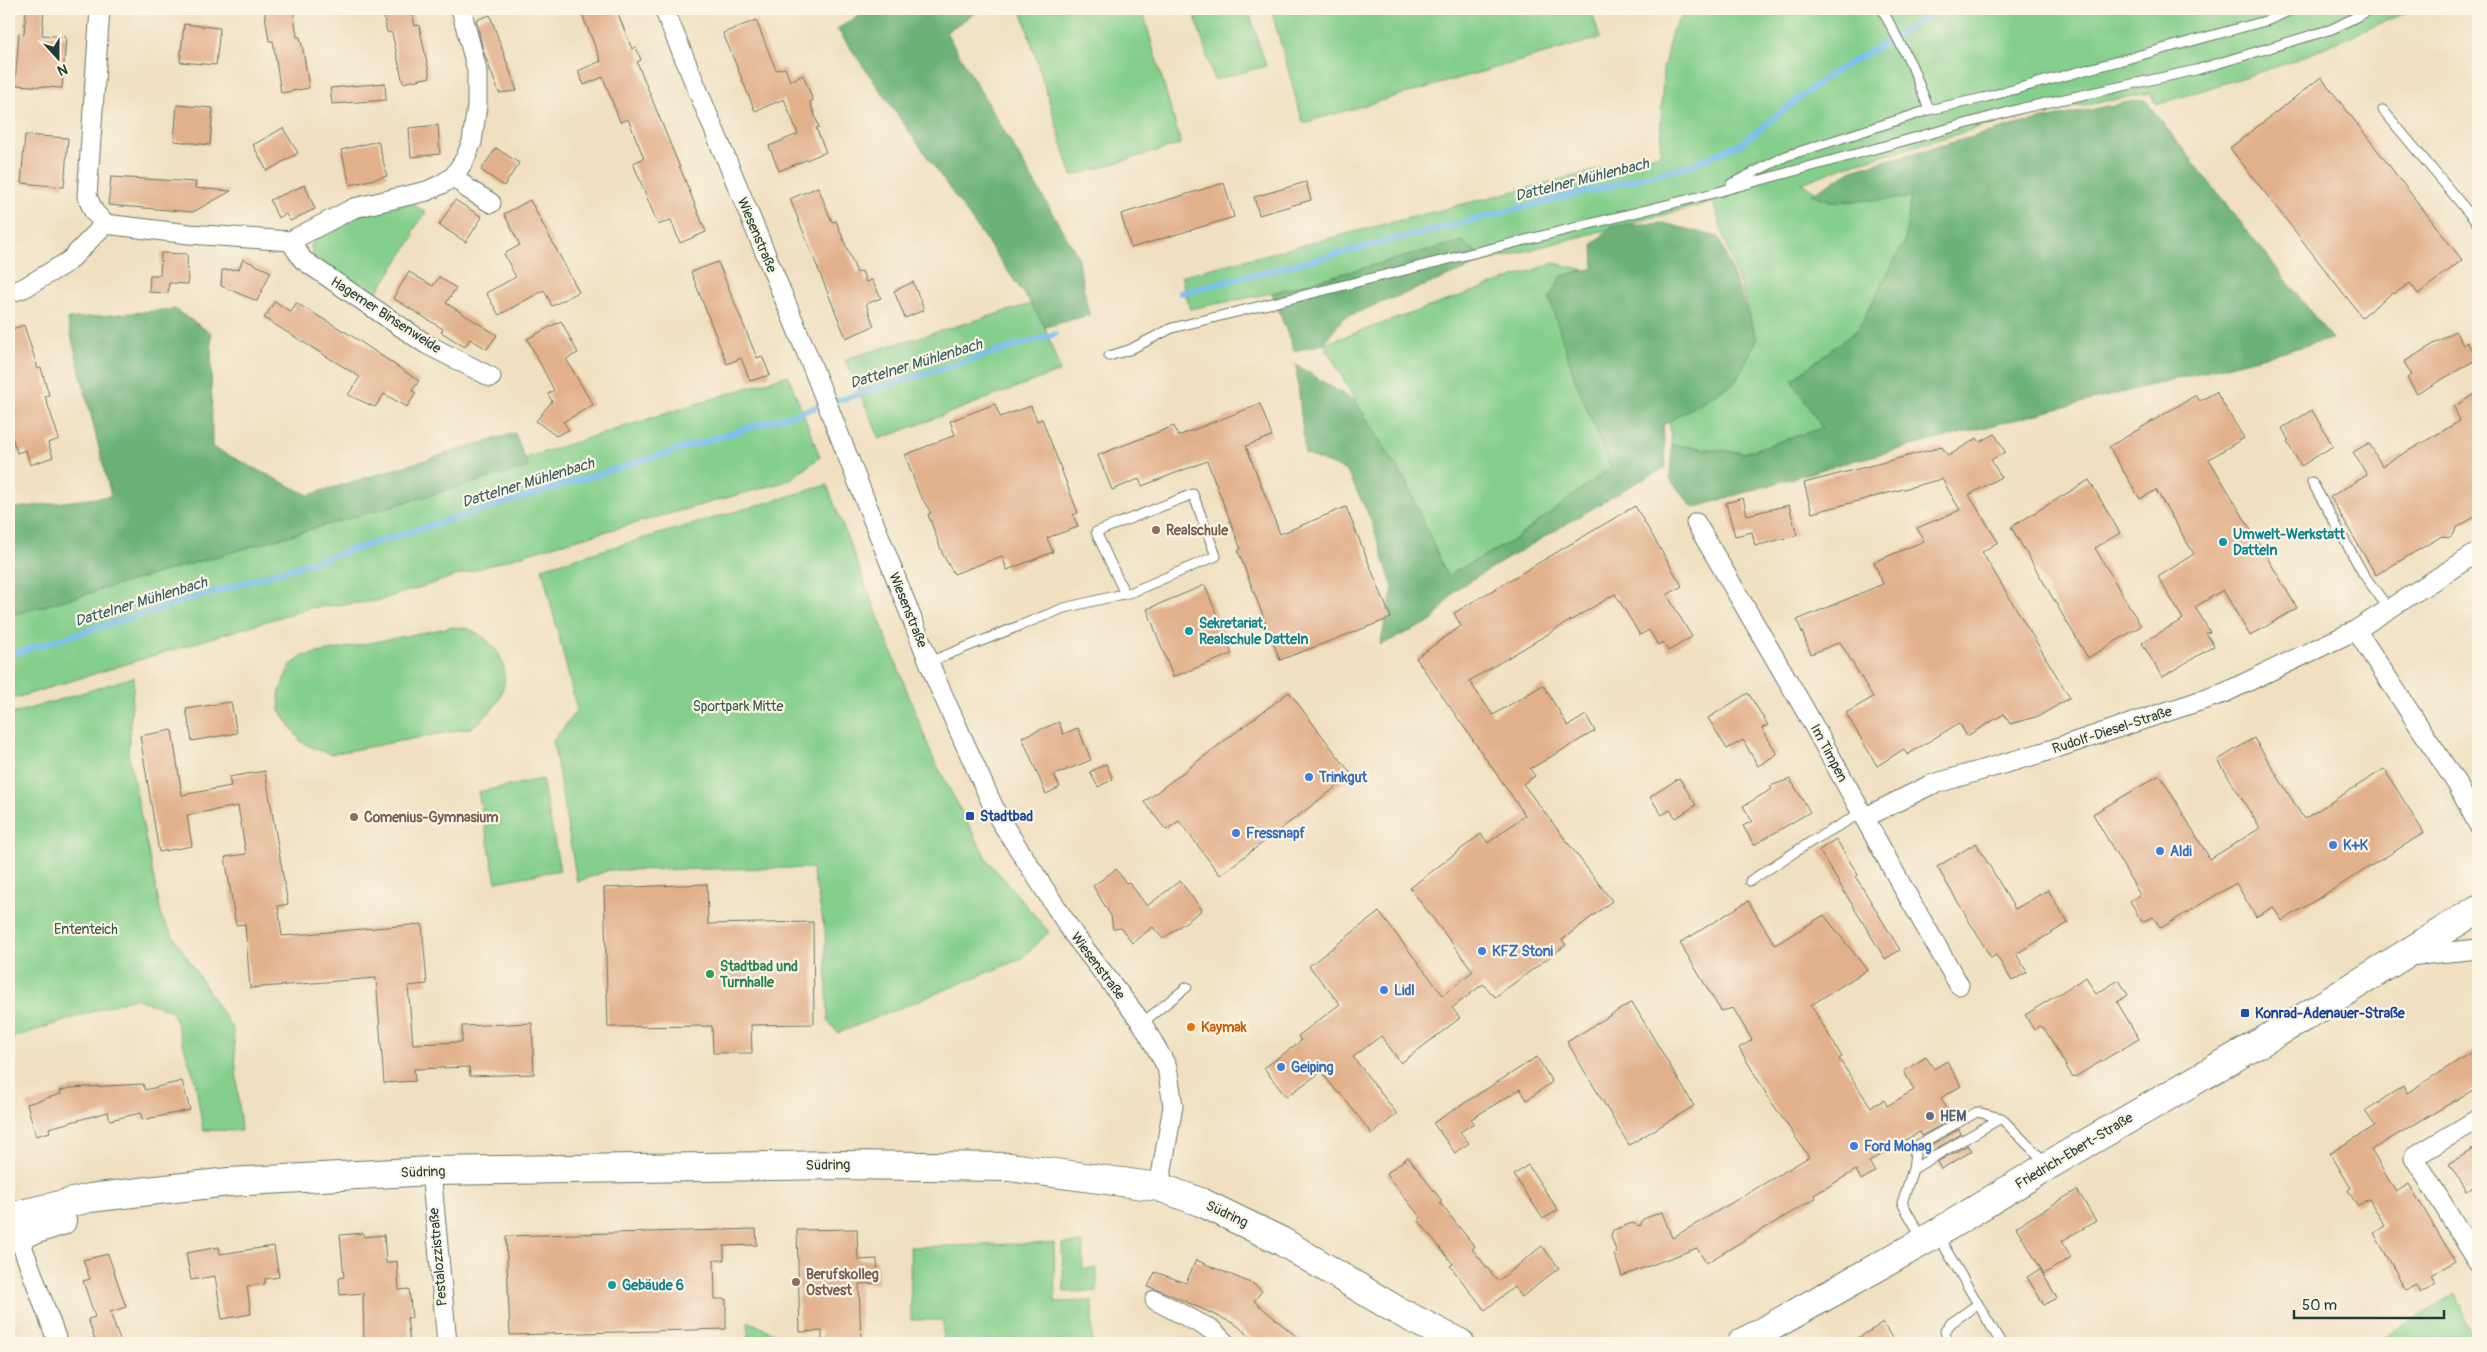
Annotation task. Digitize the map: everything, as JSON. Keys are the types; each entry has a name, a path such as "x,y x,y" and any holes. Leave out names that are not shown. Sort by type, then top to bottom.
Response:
{"main road":[{"name":"Friedrich-Ebert-Straße","path":"1742,1343 1930,1237 2406,956 2478,909"},
{"name":"Südring","path":"12,1226 90,1198 229,1182 431,1171 841,1165 1010,1167 1159,1187 1234,1216 1281,1241 1428,1328 1460,1343"}],"street":[{"path":"100,9 87,196 94,212 105,224 189,234 290,240 354,208 427,191 454,176 465,159 472,142 476,106 477,70 461,9"},
{"name":"Wiesenstraße","path":"664,9 810,361 929,662 998,817 1074,935 1142,1023 1167,1067 1173,1106 1159,1187"},
{"path":"454,176 468,189 491,203"},
{"path":"9,293 24,288 69,261 105,224"},
{"name":"Hagemer Binsenweide","path":"290,240 303,260 426,344 492,377"},
{"name":"Im Timpen","path":"1696,523 1805,710 1959,985"},
{"name":"Rudolf-Diesel-Straße","path":"1863,816 1930,785 2041,752 2224,693 2356,630 2478,552"},
{"path":"2356,630 2457,784 2478,824"},
{"path":"2457,784 2478,802"},
{"name":"Friedrich-Ebert-Straße","path":"2406,956 2478,949"},
{"path":"2478,1119 2414,1157 2478,1262"},
{"name":"Pestalozzistraße","path":"431,1171 447,1343"},
{"path":"12,1226 58,1343"},
{"path":"1155,1300 1212,1330 1225,1343"}],"lane":[{"path":"1882,9 1912,66 1929,110"},
{"path":"1710,194 1786,156 1929,110 1992,95 2269,20 2293,9"},
{"path":"1109,356 1129,350 1172,328 1710,194 2023,108 2196,70 2332,29 2372,9"},
{"path":"2383,110 2478,224"},
{"path":"2312,482 2364,575 2389,609"},
{"path":"929,662 1064,608 1125,594 1216,556 1193,494 1096,532 1125,594"},
{"path":"1750,881 1812,841 1863,816"},
{"path":"1142,1023 1188,987"},
{"path":"2001,1343 1978,1304 1930,1237 1902,1203 1913,1169 1916,1146 1977,1112 2001,1118 2049,1166"},
{"path":"1913,1169 2001,1118"},
{"path":"1948,1343 1946,1331 1951,1323 1978,1304"}],"green space":[{"path":"871,9 981,9 946,32 1077,255 1089,315 1045,327 1031,304 837,29"},
{"path":"1021,9 1142,9 1181,144 1072,176"},
{"path":"1193,9 1248,9 1266,66 1214,80"},
{"path":"1271,9 1591,9 1600,38 1303,123"},
{"path":"1686,9 2414,9 2288,63 2156,105 2151,93 2013,118 1846,166 1802,183 1833,202 1911,198 1905,241 1858,329 1792,380 1823,428 1744,453 1672,445 1669,421 1735,382 1757,339 1713,202 1487,261 1462,241 1272,293 1190,309 1181,276 1660,154 1663,70 1672,31"},
{"path":"2144,99 2332,339 1833,466 1693,508 1670,479 1672,445 1744,453 1822,428 1792,380 1858,329 1905,241 1911,198 1833,202 1811,194 1855,169 2020,124"},
{"path":"412,203 426,213 412,232 415,235 371,301 314,261 311,246 319,235 330,227 343,220"},
{"path":"1663,223 1719,237 1757,339 1735,382 1663,425 1666,467 1456,589 1432,621 1380,645 1393,588 1371,520 1347,471 1305,454 1296,365 1356,402 1405,480 1447,576 1514,540 1611,467 1576,382 1549,298 1562,276 1594,268 1593,244 1612,226"},
{"path":"1462,241 1487,261 1343,318 1324,344 1294,351 1272,293"},
{"path":"1554,263 1585,270 1562,276 1576,382 1611,467 1514,540 1447,576 1405,480 1356,402 1324,344"},
{"path":"1031,304 1045,327 1060,371 880,439 845,359"},
{"path":"174,309 211,333 212,447 308,495 515,433 528,467 9,616 9,509 111,496 67,319"},
{"path":"788,375 820,457 788,481 538,550 377,601 309,608 9,700 9,616 528,467 525,458"},
{"name":"Sportpark Mitte","path":"827,485 933,758 988,861 1049,932 1021,959 838,1033 828,1021 825,931 812,868 609,870 577,882 553,741 577,710 542,568"},
{"path":"452,627 473,631 489,642 499,654 504,667 501,694 494,707 484,718 470,728 331,754 301,742 280,710 279,695 284,679 290,666 303,656"},
{"name":"Ententeich","path":"134,677 128,753 162,918 233,1030 241,1131 203,1130 195,1080 172,1011 134,998 9,1039 9,715"},
{"path":"542,779 560,870 496,882 478,792"},
{"path":"1054,1243 1055,1302 1092,1301 1092,1343 943,1343 943,1320 911,1320 910,1247"},
{"path":"1083,1243 1083,1269 1097,1268 1097,1291 1064,1292 1062,1244"},
{"path":"2456,1293 2475,1343 2379,1343 2378,1341"},
{"path":"748,1321 790,1341 790,1343 749,1343"}],"building":[{"path":"26,9 44,9 42,35 66,37 62,88 15,85 19,33 24,34"},
{"path":"264,9 293,9 297,37 300,37 303,50 309,88 281,93 273,41 269,41"},
{"path":"382,9 411,9 415,26 419,25 430,77 403,83 392,33 387,32"},
{"path":"580,9 616,9 632,49 636,47 641,60 637,62 706,232 680,243 671,220 658,225 633,163 644,158 628,119 620,122 603,77 584,85 578,71 601,61"},
{"path":"490,15 517,91 499,93 483,50 476,20"},
{"path":"756,20 776,70 785,68 790,81 803,75 813,100 810,102 819,127 816,128 826,152 779,171 769,146 798,134 784,99 755,111 723,33"},
{"path":"184,24 220,28 216,65 180,62"},
{"path":"2321,77 2462,260 2418,294 2410,283 2394,294 2392,293 2362,317 2230,148"},
{"path":"385,83 386,100 332,104 330,88"},
{"path":"177,105 213,108 210,145 174,141"},
{"path":"438,125 440,154 411,157 409,128"},
{"path":"283,128 298,153 267,171 253,145"},
{"path":"25,135 68,138 64,187 21,183"},
{"path":"378,141 387,176 350,185 341,150"},
{"path":"496,148 519,163 504,186 481,170"},
{"path":"111,177 196,182 195,188 231,191 193,212 108,205"},
{"path":"1306,182 1311,200 1259,215 1254,197"},
{"path":"1224,183 1234,217 1131,248 1121,214"},
{"path":"305,185 315,209 290,221 286,214 278,218 270,200"},
{"path":"818,187 832,222 836,221 857,273 862,271 866,282 872,280 881,298 866,304 874,326 846,338 790,199"},
{"path":"455,200 482,217 466,242 439,225"},
{"path":"530,200 579,292 552,306 544,290 499,315 486,293 516,277 504,254 520,245 504,214"},
{"path":"161,253 187,254 188,284 169,283 168,293 149,292 150,275 160,275"},
{"path":"243,259 271,272 257,301 221,286 222,270 239,269"},
{"path":"718,262 757,358 762,356 770,375 750,381 741,358 727,364 691,272"},
{"path":"409,272 433,286 439,277 456,288 446,303 497,335 487,349 470,339 465,347 441,332 443,329 393,298"},
{"path":"913,282 924,310 905,318 894,291"},
{"path":"275,301 291,312 296,303 349,334 419,381 412,391 416,393 407,407 384,394 375,407 348,395 360,377 264,318"},
{"path":"561,321 578,353 566,359 593,405 563,422 569,430 556,436 536,421 552,401 548,394 554,390 527,339"},
{"path":"24,325 38,369 41,368 49,395 45,396 59,439 48,443 53,457 30,465 26,450 17,453 9,428 9,330"},
{"path":"2455,331 2463,345 2467,342 2477,359 2417,394 2407,378 2412,375 2404,362"},
{"path":"2216,392 2244,438 2209,459 2297,608 2250,636 2223,590 2195,607 2210,632 2206,633 2214,646 2162,677 2142,643 2183,619 2158,577 2194,554 2156,490 2140,499 2109,447 2196,395 2200,401"},
{"path":"2478,392 2478,515 2456,528 2454,534 2448,538 2442,536 2376,575 2330,497 2367,475 2353,452 2369,443 2382,466 2460,421 2454,407"},
{"path":"995,404 1000,417 1031,406 1037,421 1042,419 1078,513 1073,515 1078,527 1047,538 1053,552 1007,570 1002,556 954,574 943,555 928,514 931,513 919,493 905,455 955,435 950,421"},
{"path":"1260,404 1272,436 1246,446 1280,534 1346,507 1391,618 1280,660 1238,551 1241,549 1207,461 1142,486 1139,479 1112,490 1098,455 1174,426 1178,436"},
{"path":"2312,410 2333,446 2301,466 2287,442 2289,441 2282,428"},
{"path":"1995,434 2005,452 1991,460 2001,477 1969,495 1998,542 1982,552 2070,698 2039,716 2010,724 2004,714 1967,736 1959,723 1907,755 1904,749 1877,766 1846,713 1873,697 1840,642 1811,654 1797,620 1883,584 1874,562 1924,541 1917,528 1960,510 1942,479 1812,513 1804,483 1942,447 1948,456 1977,438 1980,442"},
{"path":"2089,480 2120,533 2095,548 2141,626 2088,658 2011,527"},
{"path":"1743,498 1747,515 1789,505 1797,535 1755,546 1752,532 1735,536 1726,503"},
{"path":"1635,506 1682,586 1667,595 1692,637 1668,651 1663,642 1658,645 1649,630 1640,635 1615,594 1469,681 1493,715 1543,685 1568,726 1586,715 1595,731 1530,769 1535,776 1523,784 1612,901 1562,940 1566,945 1495,997 1483,984 1452,1008 1460,1018 1401,1063 1381,1036 1353,1057 1397,1114 1372,1134 1321,1072 1286,1097 1264,1068 1301,1041 1298,1036 1340,1004 1309,966 1379,912 1443,995 1473,971 1410,888 1481,834 1488,843 1525,815 1416,658 1461,626 1454,613"},
{"name":"Sekretariat, Realschule Datteln","path":"1205,585 1232,654 1173,677 1147,609"},
{"path":"1289,692 1352,775 1220,875 1179,821 1166,830 1144,802"},
{"path":"1748,693 1768,725 1762,728 1777,754 1758,766 1743,740 1727,749 1708,718"},
{"path":"231,702 237,733 192,741 186,709"},
{"path":"1059,722 1063,734 1078,728 1091,760 1054,775 1060,787 1046,794 1022,737"},
{"path":"172,730 182,795 231,786 229,777 265,771 288,904 278,906 282,936 422,924 427,984 408,986 413,1044 462,1042 462,1026 532,1023 534,1074 470,1076 469,1067 414,1069 415,1081 384,1083 376,978 250,988 245,924 236,925 225,857 246,854 238,806 187,815 192,846 159,852 140,736"},
{"path":"2254,738 2304,819 2384,769 2424,833 2282,921 2273,907 2256,917 2236,883 2161,928 2153,917 2142,922 2130,901 2140,895 2093,814 2160,775 2210,859 2260,828 2218,760"},
{"path":"1106,764 1113,779 1098,787 1090,772"},
{"path":"1679,778 1696,805 1676,818 1670,810 1662,815 1650,797"},
{"path":"1790,779 1810,812 1754,845 1743,826 1752,821 1743,806 1772,789 1770,786"},
{"path":"1836,839 1858,875 1856,877 1900,950 1885,959 1819,850"},
{"path":"1976,843 2015,909 2048,890 2068,923 2016,954 2027,972 2012,981 1996,955 1991,958 1937,867"},
{"path":"1116,869 1126,883 1129,882 1147,906 1180,881 1202,910 1163,939 1153,927 1132,943 1121,928 1113,929 1111,916 1093,886"},
{"name":"Stadtbad und Turnhalle","path":"707,884 708,924 813,922 814,1024 751,1025 752,1053 713,1053 712,1026 608,1027 604,888"},
{"path":"1748,901 1775,945 1824,915 1867,970 1811,1005 1842,1057 1839,1059 1871,1107 1884,1100 1887,1106 1914,1090 1904,1071 1926,1057 1934,1069 1947,1061 1961,1086 1941,1098 1952,1119 1921,1136 1919,1132 1869,1162 1875,1172 1861,1180 1856,1170 1814,1195 1816,1198 1706,1263 1697,1248 1622,1276 1614,1254 1617,1253 1611,1236 1613,1230 1632,1223 1640,1226 1643,1219 1662,1212 1672,1238 1809,1157 1770,1100 1739,1048 1752,1040 1733,1008 1721,1011 1680,943"},
{"path":"2086,977 2096,994 2119,980 2128,995 2117,1002 2139,1039 2073,1078 2044,1028 2040,1026 2034,1030 2025,1015"},
{"path":"1632,1002 1694,1106 1629,1145 1567,1042"},
{"path":"2478,1048 2478,1087 2371,1150 2396,1192 2409,1184 2455,1261 2432,1275 2436,1283 2420,1293 2416,1285 2406,1290 2374,1233 2385,1226 2369,1199 2357,1206 2348,1190 2351,1188 2330,1153 2375,1126 2365,1111 2403,1086 2407,1093"},
{"path":"1537,1057 1552,1082 1527,1100 1520,1089 1471,1119 1474,1123 1460,1132 1469,1143 1455,1153 1433,1123"},
{"path":"182,1081 190,1110 142,1120 141,1113 110,1120 108,1112 49,1128 50,1132 36,1136 27,1104 61,1094 60,1091 70,1088 143,1084 145,1090"},
{"path":"1959,1129 1961,1134 1930,1152 1927,1147"},
{"path":"1968,1145 1972,1151 1941,1169 1937,1162"},
{"path":"2478,1146 2478,1184 2466,1191 2449,1164"},
{"path":"1408,1157 1442,1201 1440,1203 1475,1247 1472,1249 1498,1281 1542,1246 1559,1268 1522,1297 1514,1287 1485,1310 1450,1266 1453,1264 1418,1220 1421,1218 1386,1174"},
{"path":"1528,1165 1558,1210 1543,1219 1514,1175"},
{"path":"2077,1190 2096,1221 2062,1241 2071,1257 2044,1274 2016,1227"},
{"name":"Gebäude 6","path":"756,1229 757,1245 724,1246 724,1260 714,1260 715,1299 726,1299 726,1329 510,1335 506,1236"},
{"path":"857,1229 858,1260 877,1259 878,1283 859,1284 861,1343 822,1343 822,1331 800,1332 797,1230"},
{"path":"363,1233 364,1237 384,1235 386,1263 397,1261 399,1290 409,1289 412,1318 407,1318 410,1343 364,1343 363,1293 340,1295 339,1278 344,1277 340,1235"},
{"path":"274,1246 279,1277 265,1279 265,1284 247,1286 251,1314 222,1319 215,1276 191,1280 186,1253 219,1247 220,1254"},
{"path":"108,1254 126,1307 110,1312 121,1343 96,1343 88,1319 95,1317 83,1281 90,1279 83,1260"},
{"path":"1196,1260 1253,1284 1262,1291 1254,1301 1304,1343 1258,1343 1235,1324 1160,1290 1148,1287 1155,1272 1186,1283"},
{"path":"2040,1269 2057,1298 2044,1305 2027,1277"},
{"path":"1883,1323 1895,1343 1849,1343"}],"waterway":[{"name":"Dattelner Mühlenbach","path":"1181,293 1689,166 1742,143 1825,78 1930,16 1952,9"},
{"name":"Dattelner Mühlenbach","path":"9,655 1055,334"}],"place":[{"name":"Realschule","path":"1156,530"},
{"name":"Umwelt-Werkstatt Datteln","path":"2223,542"},
{"name":"Sekretariat, Realschule Datteln","path":"1189,631"},
{"name":"Trinkgut","path":"1309,777"},
{"name":"Stadtbad","path":"970,816"},
{"name":"Comenius-Gymnasium","path":"354,817"},
{"name":"Fressnapf","path":"1236,833"},
{"name":"K+K","path":"2333,845"},
{"name":"Aldi","path":"2160,851"},
{"name":"KFZ Stoni","path":"1482,951"},
{"name":"Stadtbad und Turnhalle","path":"710,974"},
{"name":"Lidl","path":"1384,990"},
{"name":"Konrad-Adenauer-Straße","path":"2245,1013"},
{"name":"Kaymak","path":"1191,1027"},
{"name":"Geiping","path":"1281,1067"},
{"name":"HEM","path":"1930,1116"},
{"name":"Ford Mohag","path":"1854,1146"},
{"name":"Berufskolleg Ostvest","path":"796,1282"},
{"name":"Gebäude 6","path":"612,1285"}]}
